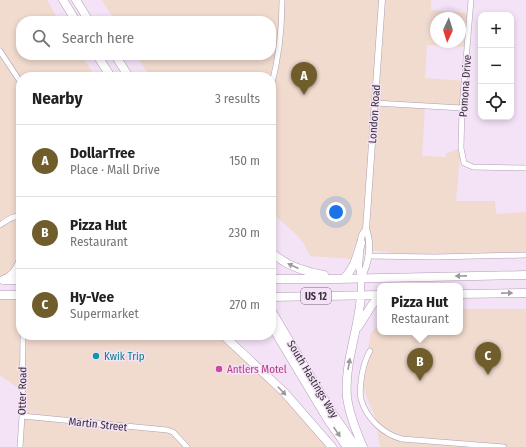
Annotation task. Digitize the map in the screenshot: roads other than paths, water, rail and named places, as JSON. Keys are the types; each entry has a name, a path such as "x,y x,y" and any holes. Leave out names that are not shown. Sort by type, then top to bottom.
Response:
{"main road":[{"path":"63,0 73,16"},
{"path":"76,0 86,16"},
{"path":"100,60 108,72"},
{"path":"113,60 120,72"},
{"path":"118,60 127,72"},
{"path":"276,256 300,268 312,272 344,278 354,266 361,243"},
{"path":"2,280 13,275 16,269"},
{"name":"US 12","path":"276,278 526,275"},
{"path":"2,280 16,280"},
{"path":"463,294 526,293"},
{"path":"0,295 16,295"},
{"path":"361,296 360,310 348,370 347,395 352,419 363,447"},
{"name":"US 12","path":"276,297 377,296"},
{"path":"356,329 377,299"},
{"name":"South Hastings Way","path":"276,318 334,414 356,447"},
{"name":"South Hastings Way","path":"276,333 328,420 347,447"},
{"path":"228,340 284,392 332,447"}],"street":[{"path":"274,72 279,48 282,0"},
{"name":"London Road","path":"361,278 367,267 368,256 369,240 366,229 382,0"},
{"name":"Pomona Drive","path":"471,0 462,108 461,148 464,163 473,166 526,168"},
{"path":"0,51 16,75"},
{"path":"375,103 462,108"},
{"path":"0,225 16,216"},
{"name":"London Road","path":"361,296 361,278 359,268 362,235 366,229"},
{"path":"368,256 434,257 526,255"},
{"name":"Otter Road","path":"20,447 23,340"},
{"path":"370,351 364,360 361,398 369,416 383,431 402,439 504,447"},
{"name":"Martin Street","path":"22,416 167,430 173,432 188,447"},
{"path":"442,442 446,447"}],"place":[{"name":"DollarTree","path":"304,95"},
{"name":"Kwik Trip","path":"96,356"},
{"name":"Antlers Motel","path":"219,369"},
{"name":"Hy-Vee","path":"488,375"},
{"name":"Pizza Hut","path":"420,381"}]}
